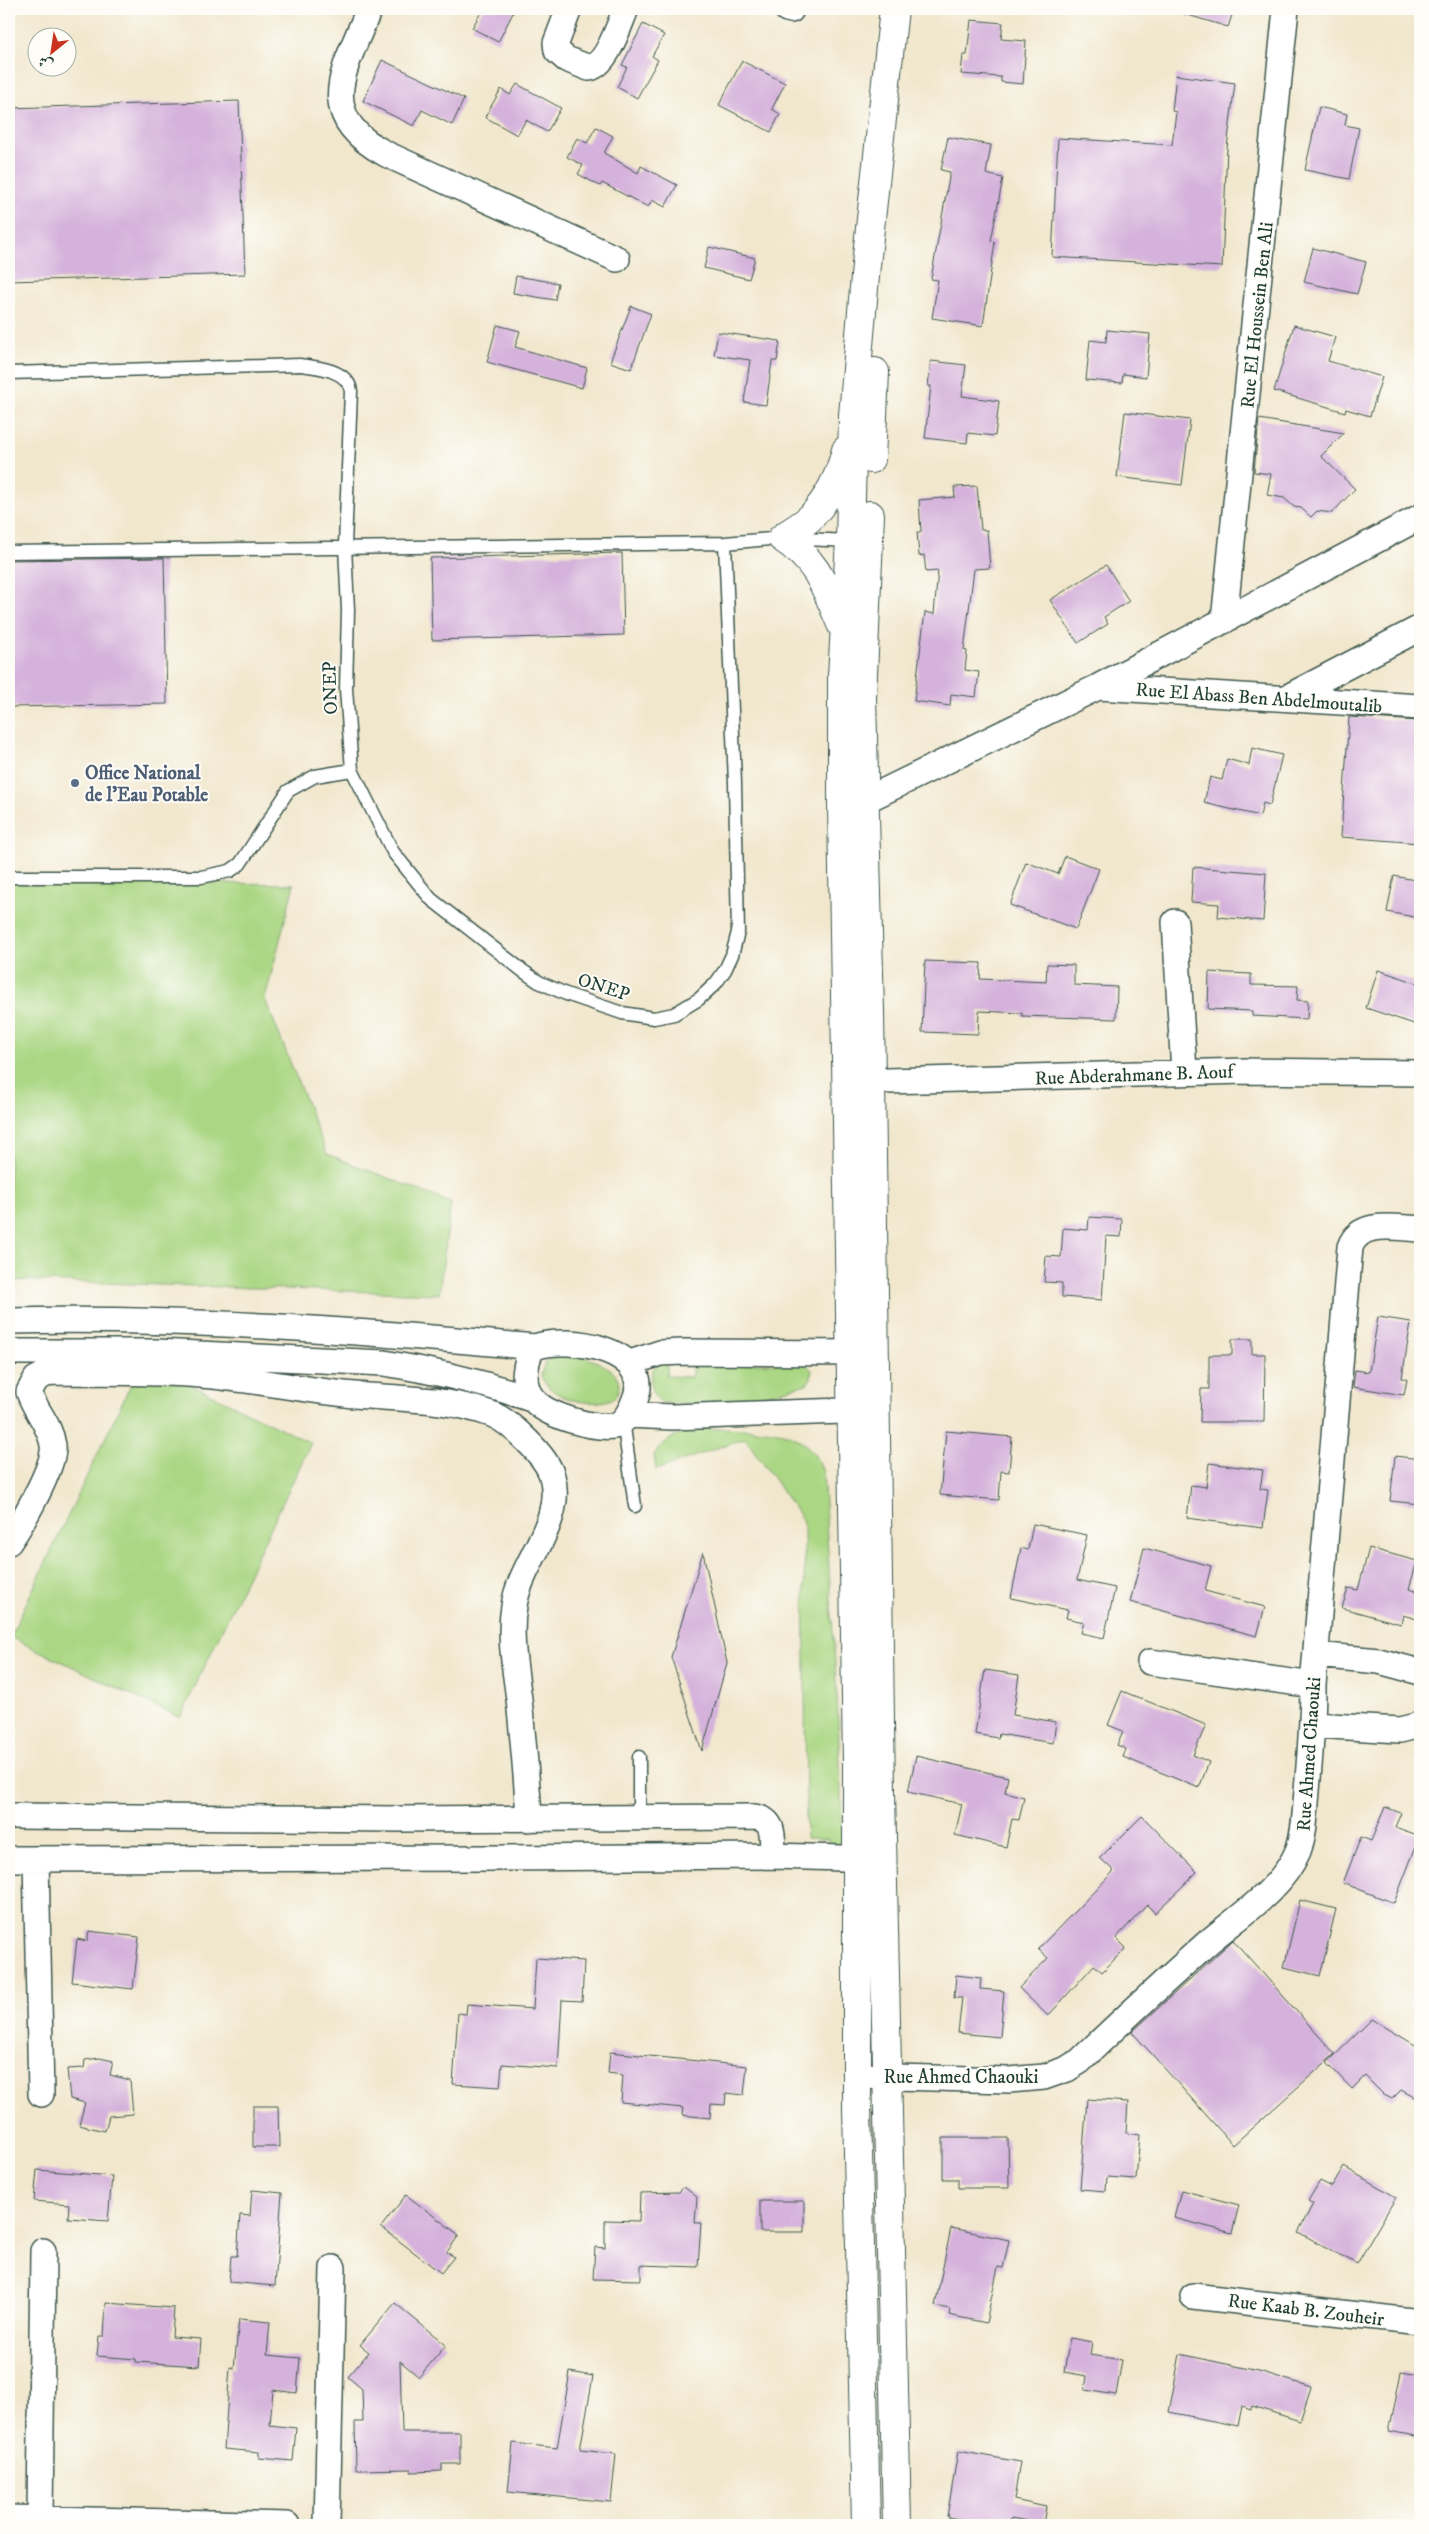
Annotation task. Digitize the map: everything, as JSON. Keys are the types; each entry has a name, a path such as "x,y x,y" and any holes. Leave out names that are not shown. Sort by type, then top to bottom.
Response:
{"street":[{"path":"369,9 344,71 340,91 344,114 354,132 386,154 617,259"},
{"path":"569,9 556,43 557,52 573,63 589,68 596,66 604,58 626,9"},
{"name":"Rue El Houssein Ben Ali","path":"1224,621 1286,9"},
{"path":"845,632 817,570 798,548 782,538 810,518 826,498 842,466 853,415 866,264 902,18"},
{"path":"866,2525 857,2076 869,1859 860,1082 853,802 842,676 845,632 860,541 902,18"},
{"path":"853,415 860,541 862,697 853,802"},
{"path":"853,802 1098,687 1420,517"},
{"path":"1286,698 1420,628"},
{"name":"Rue El Abass Ben Abdelmoutalib","path":"1098,687 1420,707"},
{"path":"1175,922 1184,1072"},
{"name":"Rue Abderahmane B. Aouf","path":"860,1082 1184,1072 1420,1073"},
{"name":"Rue Ahmed Chaouki","path":"857,2076 1009,2080 1044,2077 1067,2069 1080,2061 1186,1962 1264,1895 1286,1872 1297,1853 1303,1832 1313,1725 1313,1685 1350,1247 1352,1240 1361,1230 1385,1228 1420,1229"},
{"path":"9,1322 161,1322 348,1332 535,1347 556,1344 593,1348 616,1354 630,1363 636,1373 638,1390 625,1418 615,1426 590,1425 554,1412 534,1400 507,1391 414,1368 384,1363 157,1352 9,1352"},
{"path":"534,1400 526,1386 525,1375 529,1356 535,1347"},
{"path":"630,1363 660,1353 683,1352 863,1353"},
{"path":"9,1542 50,1467 54,1446 46,1420 29,1392 36,1379 50,1372 200,1375 355,1395 430,1400 493,1414 510,1425 536,1452 550,1472 553,1487 553,1507 549,1520 523,1574 513,1615 514,1648 527,1770 529,1819"},
{"path":"625,1418 864,1411"},
{"path":"1316,1655 1379,1661 1420,1672"},
{"path":"1150,1662 1313,1685"},
{"path":"1313,1725 1400,1730 1420,1725"},
{"path":"9,1816 529,1819 639,1817 764,1819 770,1825 773,1856"},
{"path":"9,1859 773,1856 869,1859"},
{"path":"36,1859 40,2094"},
{"path":"869,1859 888,2077 897,2525"},
{"path":"40,2518 42,2251"},
{"path":"327,2525 333,2268"},
{"name":"Rue Kaab B. Zouheir","path":"1193,2296 1420,2322"},
{"path":"9,2518 287,2525"}],"lane":[{"name":"ONEP","path":"9,373 300,365 334,372 346,380 351,391 345,546 348,610 346,690 352,770 393,852 413,880 431,899 539,982 622,1014 654,1018 674,1014 686,1009 716,983 725,970 732,955 738,932 735,783 725,543"},
{"path":"9,552 345,546 725,543 782,538 860,541"},
{"path":"9,877 201,877 230,871 248,854 288,791 315,776 352,770"},
{"path":"625,1418 635,1506"},
{"path":"638,1757 639,1817"}],"green space":[{"path":"9,881 294,884 265,999 327,1154 451,1203 439,1294 9,1280"},
{"path":"572,1354 599,1363 615,1374 619,1381 619,1389 614,1398 595,1402 572,1400 552,1390 545,1383 541,1375 545,1362 555,1355"},
{"path":"142,1361 311,1443 180,1718 10,1637"},
{"path":"667,1362 667,1376 692,1377 692,1362 806,1364 812,1370 811,1378 807,1384 731,1404 664,1403 653,1392 651,1376 655,1366"},
{"path":"724,1428 770,1431 783,1433 795,1438 806,1445 815,1456 823,1472 838,1713 843,1847 829,1847 828,1839 806,1838 804,1522 745,1438 656,1470 654,1455 661,1446 676,1435 694,1430"}],"building":[{"path":"483,9 515,9 498,42 472,28"},
{"path":"1182,9 1234,9 1228,27 1181,13"},
{"path":"971,20 1003,23 1001,39 1026,41 1023,84 1001,82 1001,77 961,74 963,55 967,55"},
{"path":"643,24 664,35 652,56 658,60 637,98 617,87 627,67 622,65"},
{"path":"382,60 464,99 452,125 422,110 414,126 363,101"},
{"path":"742,61 785,83 772,109 780,114 771,132 719,105"},
{"path":"1176,75 1235,83 1227,148 1222,267 1052,257 1058,138 1172,145 1176,112 1172,111"},
{"path":"517,84 561,108 547,132 526,120 517,135 485,117 501,89 510,95"},
{"path":"239,101 245,274 9,281 9,108"},
{"path":"1319,107 1347,114 1345,125 1359,128 1349,179 1305,170"},
{"path":"596,127 613,136 604,153 638,173 641,166 677,185 665,207 652,200 648,207 602,183 600,186 578,174 583,165 567,157 577,138 587,143"},
{"path":"948,137 991,145 986,174 1003,178 991,241 995,242 983,326 932,318 938,280 931,279 950,172 941,170"},
{"path":"709,247 755,258 749,279 704,268"},
{"path":"1313,248 1366,262 1357,294 1304,282"},
{"path":"516,276 558,283 555,300 513,293"},
{"path":"631,306 651,314 631,369 610,362"},
{"path":"497,325 520,331 515,347 587,368 582,388 487,362"},
{"path":"1294,325 1335,337 1328,361 1382,377 1370,416 1346,409 1345,412 1274,391"},
{"path":"1107,330 1150,334 1146,377 1123,374 1122,383 1086,380 1090,340 1106,342"},
{"path":"718,332 780,341 777,361 772,361 766,405 744,402 750,360 714,355"},
{"path":"931,361 966,365 962,396 999,401 995,436 968,433 967,443 925,438 931,386 928,386"},
{"path":"1125,412 1190,420 1182,485 1117,477"},
{"path":"1259,419 1344,433 1321,456 1355,489 1332,513 1317,511 1311,517 1301,508 1294,507 1284,498 1267,495 1271,474 1254,472"},
{"path":"977,486 981,530 987,530 990,568 974,569 964,650 967,651 965,670 979,672 976,697 951,694 950,706 914,701 925,612 934,614 938,571 926,572 924,555 919,556 917,532 921,532 919,500 955,497 954,487"},
{"path":"622,553 624,635 432,640 430,558"},
{"path":"164,558 167,704 9,707 9,560"},
{"path":"1106,565 1129,601 1104,617 1108,624 1078,643 1050,600"},
{"path":"1349,717 1420,721 1420,843 1341,837"},
{"path":"1252,748 1282,755 1270,805 1263,803 1260,816 1204,803 1210,777 1222,780 1227,759 1249,765"},
{"path":"1065,856 1099,869 1076,929 1010,905 1026,862 1058,874"},
{"path":"1193,867 1266,873 1263,921 1218,917 1219,904 1191,902"},
{"path":"1394,876 1420,881 1420,918 1387,912"},
{"path":"925,961 981,963 980,979 1046,982 1047,964 1074,965 1074,985 1117,987 1116,1019 1022,1016 1022,1013 979,1011 978,1034 922,1032"},
{"path":"1378,970 1420,984 1420,1026 1366,1008"},
{"path":"1209,972 1251,974 1251,985 1298,986 1297,1000 1308,1001 1307,1019 1252,1016 1252,1011 1208,1009"},
{"path":"1089,1217 1122,1219 1121,1237 1106,1236 1102,1300 1062,1297 1062,1283 1044,1282 1046,1256 1061,1257 1063,1228 1088,1230"},
{"path":"1378,1317 1411,1322 1402,1378 1407,1379 1404,1395 1353,1387 1355,1370 1369,1372"},
{"path":"1232,1339 1252,1339 1252,1354 1265,1354 1264,1422 1200,1422 1201,1389 1209,1389 1209,1355 1232,1355"},
{"path":"946,1431 1012,1437 1009,1472 1001,1471 999,1500 940,1495"},
{"path":"1395,1456 1420,1459 1420,1504 1390,1501"},
{"path":"1209,1463 1263,1470 1260,1489 1268,1490 1263,1528 1187,1518 1191,1485 1206,1487"},
{"path":"1033,1524 1087,1535 1077,1580 1115,1588 1104,1638 1081,1633 1084,1622 1066,1618 1068,1610 1011,1598 1021,1548 1028,1550"},
{"path":"1144,1548 1211,1566 1205,1591 1265,1607 1257,1636 1130,1602"},
{"path":"1369,1548 1417,1561 1409,1589 1420,1592 1420,1620 1403,1615 1401,1624 1342,1608 1348,1588 1358,1590"},
{"path":"703,1552 727,1663 702,1751 671,1657"},
{"path":"985,1670 1019,1675 1013,1715 1056,1722 1053,1743 999,1734 998,1738 975,1734"},
{"path":"1122,1691 1206,1725 1193,1755 1209,1762 1199,1788 1123,1757 1126,1749 1117,1745 1123,1731 1108,1725"},
{"path":"916,1756 1008,1777 1005,1792 1024,1797 1019,1820 1012,1819 1006,1847 955,1835 962,1804 908,1792"},
{"path":"1385,1807 1401,1813 1395,1827 1420,1836 1394,1903 1343,1883 1361,1837 1371,1841"},
{"path":"1142,1816 1197,1872 1155,1913 1147,1905 1116,1938 1126,1948 1102,1972 1094,1965 1048,2016 1019,1988 1048,1958 1038,1949 1114,1871 1100,1858"},
{"path":"1300,1900 1336,1909 1320,1976 1284,1967"},
{"path":"89,1931 139,1937 133,1989 72,1982 77,1939 87,1941"},
{"path":"1233,1940 1335,2054 1233,2145 1132,2032"},
{"path":"536,1958 584,1961 582,2001 562,2000 558,2068 502,2064 500,2087 453,2084 458,2013 466,2014 467,2004 533,2009"},
{"path":"956,1975 981,1978 980,1989 1004,1991 1000,2037 958,2033 962,1998 954,1998"},
{"path":"1372,2019 1420,2048 1420,2100 1401,2090 1392,2099 1384,2095 1365,2076 1352,2089 1327,2063"},
{"path":"610,2052 747,2066 744,2095 726,2093 725,2105 711,2104 710,2118 682,2115 683,2108 621,2102 623,2075 608,2073"},
{"path":"100,2058 113,2061 110,2075 130,2080 133,2114 109,2116 105,2131 79,2125 85,2103 70,2099 67,2069 84,2068 85,2060"},
{"path":"1087,2099 1128,2102 1126,2133 1140,2135 1136,2179 1107,2177 1106,2191 1080,2189"},
{"path":"253,2106 278,2106 279,2147 253,2147"},
{"path":"943,2138 1008,2138 1009,2188 958,2188 958,2179 943,2179"},
{"path":"1344,2167 1396,2197 1357,2264 1298,2232 1313,2204 1308,2201 1320,2181 1332,2187"},
{"path":"37,2170 112,2176 108,2221 68,2218 69,2204 34,2201"},
{"path":"684,2187 697,2197 695,2223 701,2223 698,2267 641,2265 641,2280 593,2279 595,2247 605,2248 605,2220 639,2221 640,2193 679,2192"},
{"path":"252,2190 282,2193 275,2286 229,2282 231,2256 237,2256 240,2215 250,2216"},
{"path":"1181,2190 1239,2205 1232,2233 1174,2218"},
{"path":"406,2195 459,2235 447,2252 454,2257 441,2273 381,2227"},
{"path":"760,2201 804,2201 804,2232 760,2232"},
{"path":"951,2228 1009,2240 1003,2268 998,2267 986,2323 949,2315 950,2309 935,2306"},
{"path":"106,2303 174,2308 172,2337 201,2339 199,2366 136,2362 136,2359 97,2356 99,2336 104,2336"},
{"path":"395,2303 446,2345 419,2377 400,2361 402,2432 460,2432 460,2464 442,2464 442,2471 411,2472 411,2469 356,2470 355,2422 363,2422 362,2389 348,2377 369,2352 360,2345"},
{"path":"239,2319 270,2322 267,2355 300,2358 297,2393 273,2390 270,2425 296,2428 293,2461 259,2458 259,2452 224,2449 230,2367 234,2368"},
{"path":"1070,2338 1092,2342 1090,2355 1122,2360 1116,2395 1085,2390 1087,2376 1064,2372"},
{"path":"1180,2354 1259,2371 1311,2387 1300,2421 1252,2406 1251,2409 1242,2406 1238,2426 1169,2412"},
{"path":"570,2372 593,2376 580,2450 616,2454 611,2502 508,2492 513,2443 557,2448"},
{"path":"1401,2372 1420,2375 1420,2438 1389,2432"},
{"path":"958,2451 1020,2462 1014,2500 1046,2507 1043,2524 1011,2518 1010,2525 995,2525 947,2517"}],"place":[{"name":"Office National de l'Eau Potable","path":"75,783"}]}
